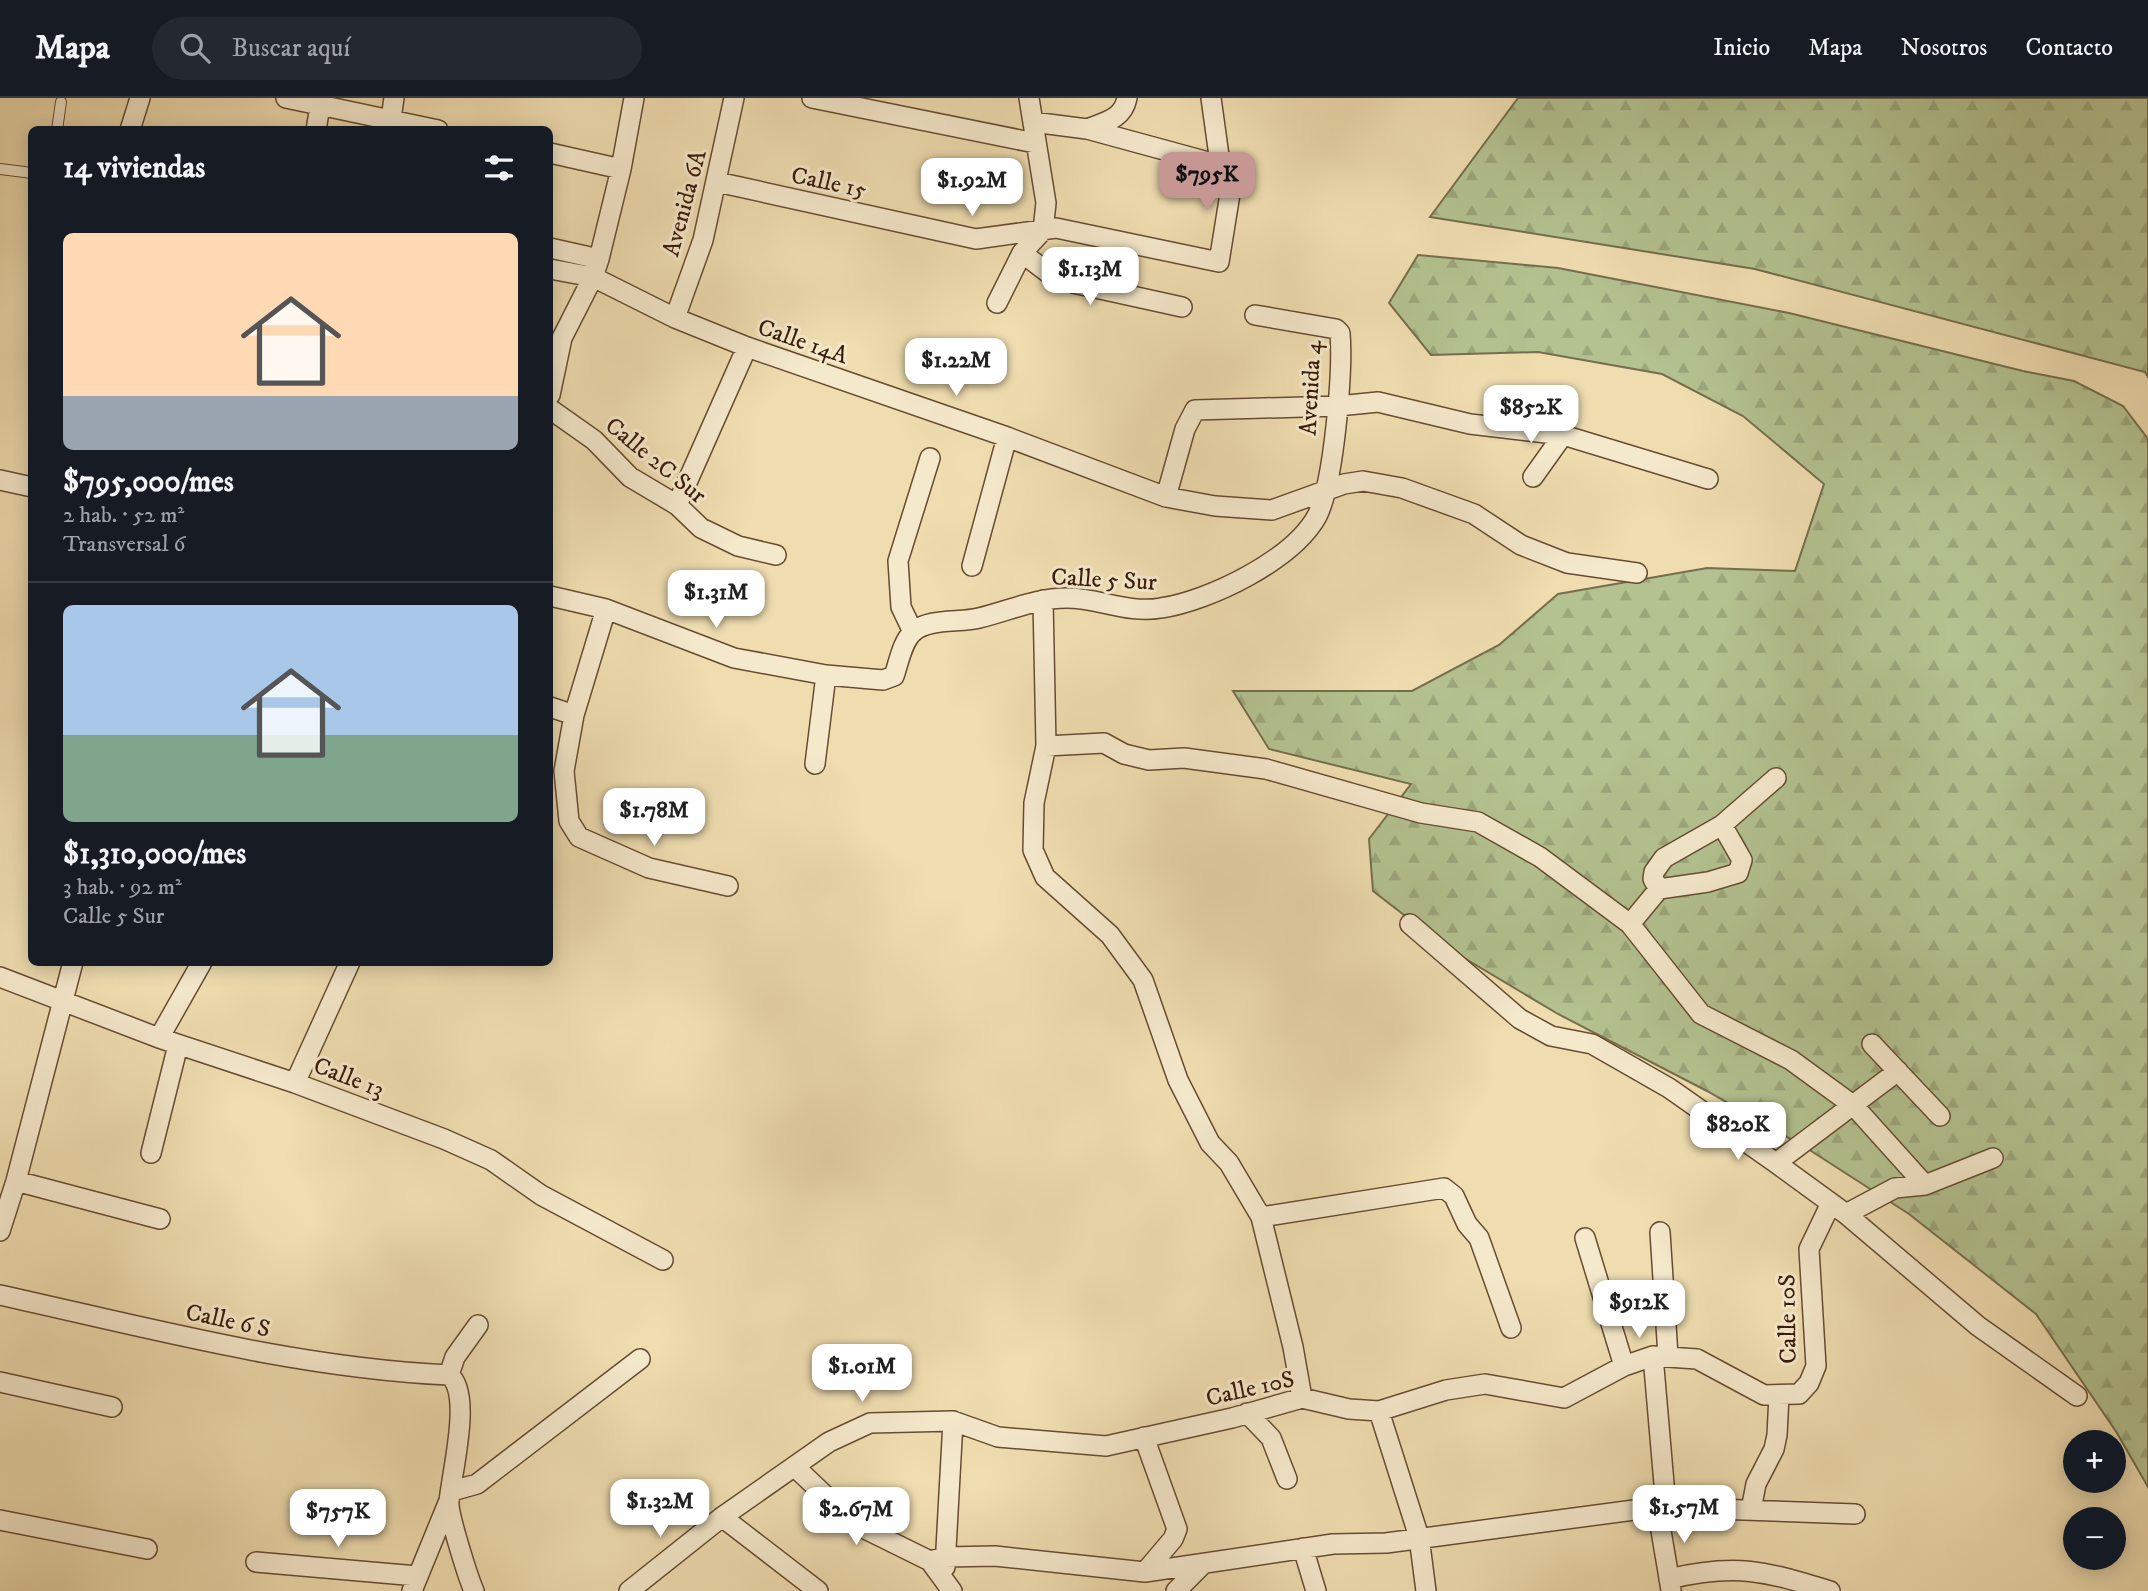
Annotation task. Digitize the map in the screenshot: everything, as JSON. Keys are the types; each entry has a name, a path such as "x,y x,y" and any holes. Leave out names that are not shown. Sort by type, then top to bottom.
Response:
{"street":[{"path":"131,126 140,98"},
{"path":"286,98 419,126"},
{"path":"391,120 394,98"},
{"path":"553,380 562,338 596,268 621,169 634,98"},
{"name":"Avenida 6A","path":"675,318 703,240 734,98"},
{"path":"812,98 834,100 1035,143"},
{"path":"996,303 1022,253 1044,230 1046,203 1029,98"},
{"path":"1087,129 1118,117 1125,108 1127,98"},
{"path":"1033,122 1087,129 1227,166 1211,98"},
{"path":"317,126 320,106"},
{"path":"553,154 621,169"},
{"name":"Calle 15","path":"717,182 976,239 1070,229 1219,262 1227,166"},
{"name":"Calle 14A","path":"553,249 596,268 675,318 747,347 1166,497 1215,506 1272,510 1326,490"},
{"path":"1022,253 1051,275 1073,283 1182,307"},
{"name":"Calle 14A","path":"553,269 596,268"},
{"name":"Avenida 4","path":"1255,315 1336,329 1340,333 1338,407 1326,490"},
{"path":"677,505 747,347"},
{"path":"1166,497 1188,422 1195,410 1338,407 1378,402 1470,424 1563,435 1708,479"},
{"name":"Calle 2C Sur","path":"553,411 594,440 630,477 677,505 701,528 738,547 776,555"},
{"path":"1533,477 1563,435"},
{"path":"972,566 1007,438"},
{"path":"553,597 606,609 734,658 826,675 889,679 894,676 905,643 913,632 901,607 898,561 930,458"},
{"path":"0,480 28,486"},
{"path":"1326,490 1363,481 1402,488 1474,514 1521,545 1567,563 1636,573"},
{"name":"Calle 5 Sur","path":"913,632 927,625 979,618 1043,600 1069,598 1097,601 1129,610 1160,608 1207,596 1259,568 1301,537 1317,516 1326,490"},
{"path":"1043,600 1046,746 1034,803 1032,850 1045,877 1110,935 1143,980 1178,1080 1210,1143 1228,1163 1261,1217 1293,1347 1301,1398"},
{"path":"606,609 574,715 564,771 569,821 579,837 649,868 728,886"},
{"path":"815,764 826,675"},
{"path":"553,708 574,715"},
{"path":"1046,746 1104,743 1124,754 1149,760 1184,758 1266,769 1421,813 1478,822 1540,857 1630,924 1701,1014 1791,1060 1854,1106 1925,1185"},
{"path":"1659,889 1653,879 1654,872 1664,858 1722,825 1776,778"},
{"path":"1630,924 1659,889 1708,882 1738,873 1742,860 1722,825"},
{"path":"1410,924 1520,1019 1551,1036 1592,1044 1669,1088 1776,1163 1839,1208 1978,1326 2077,1396"},
{"path":"0,1231 16,1181 72,966"},
{"path":"159,1038 200,966"},
{"path":"295,1083 348,966"},
{"name":"Calle 13","path":"0,977 178,1045 295,1083 491,1160 541,1195 663,1260"},
{"path":"1872,1044 1940,1116"},
{"path":"151,1153 178,1045"},
{"path":"1776,1163 1898,1071"},
{"path":"1839,1208 1895,1188 1925,1185 1993,1158"},
{"path":"16,1181 160,1219"},
{"path":"1261,1217 1444,1188 1454,1196 1467,1224 1479,1238 1511,1328"},
{"name":"Calle 10S","path":"629,1591 722,1517 829,1441 870,1423 953,1421 998,1437 1107,1446 1301,1398 1349,1409 1379,1410 1446,1390 1485,1384 1518,1387 1563,1398 1624,1366 1661,1356 1697,1359 1764,1395 1799,1394 1809,1383 1815,1366 1810,1249 1839,1208"},
{"path":"1660,1232 1662,1507 1670,1585 1726,1569 1830,1591"},
{"path":"1585,1238 1624,1366"},
{"name":"Calle 6 S","path":"0,1295 270,1355 396,1373 449,1375"},
{"path":"474,1591 466,1573 450,1497 459,1390 456,1380 449,1375 455,1357 478,1325"},
{"path":"256,1562 414,1583 450,1497 477,1484 640,1359"},
{"path":"0,1382 112,1407"},
{"path":"1751,1510 1756,1484 1777,1435 1779,1396"},
{"path":"1379,1410 1419,1538 1426,1591"},
{"path":"1247,1413 1271,1438 1287,1479"},
{"path":"945,1587 937,1559 953,1421"},
{"path":"1144,1437 1177,1529 1173,1539 1145,1572"},
{"path":"795,1467 855,1524 937,1559 995,1556 1145,1572 1303,1548 1419,1538 1662,1507 1855,1514"},
{"path":"722,1517 818,1591"},
{"path":"0,1520 147,1549"},
{"path":"1303,1548 1316,1591"},
{"path":"1176,1591 1202,1565"}],"lane":[{"path":"58,126 61,102"},
{"path":"0,169 28,172"}],"green space":[{"path":"1518,98 2148,98 2148,377 2145,372 1755,269 1430,217"},
{"path":"1418,255 1558,268 1789,313 2023,371 2074,381 2123,406 2148,439 2148,1487 2126,1449 2126,1430 2115,1430 2036,1314 1909,1214 1808,1149 1707,1091 1558,1014 1444,946 1373,891 1369,839 1411,784 1269,749 1233,691 1412,691 1499,645 1558,594 1707,568 1795,571 1824,484 1743,416 1662,374 1538,352 1431,355 1389,303"}]}
